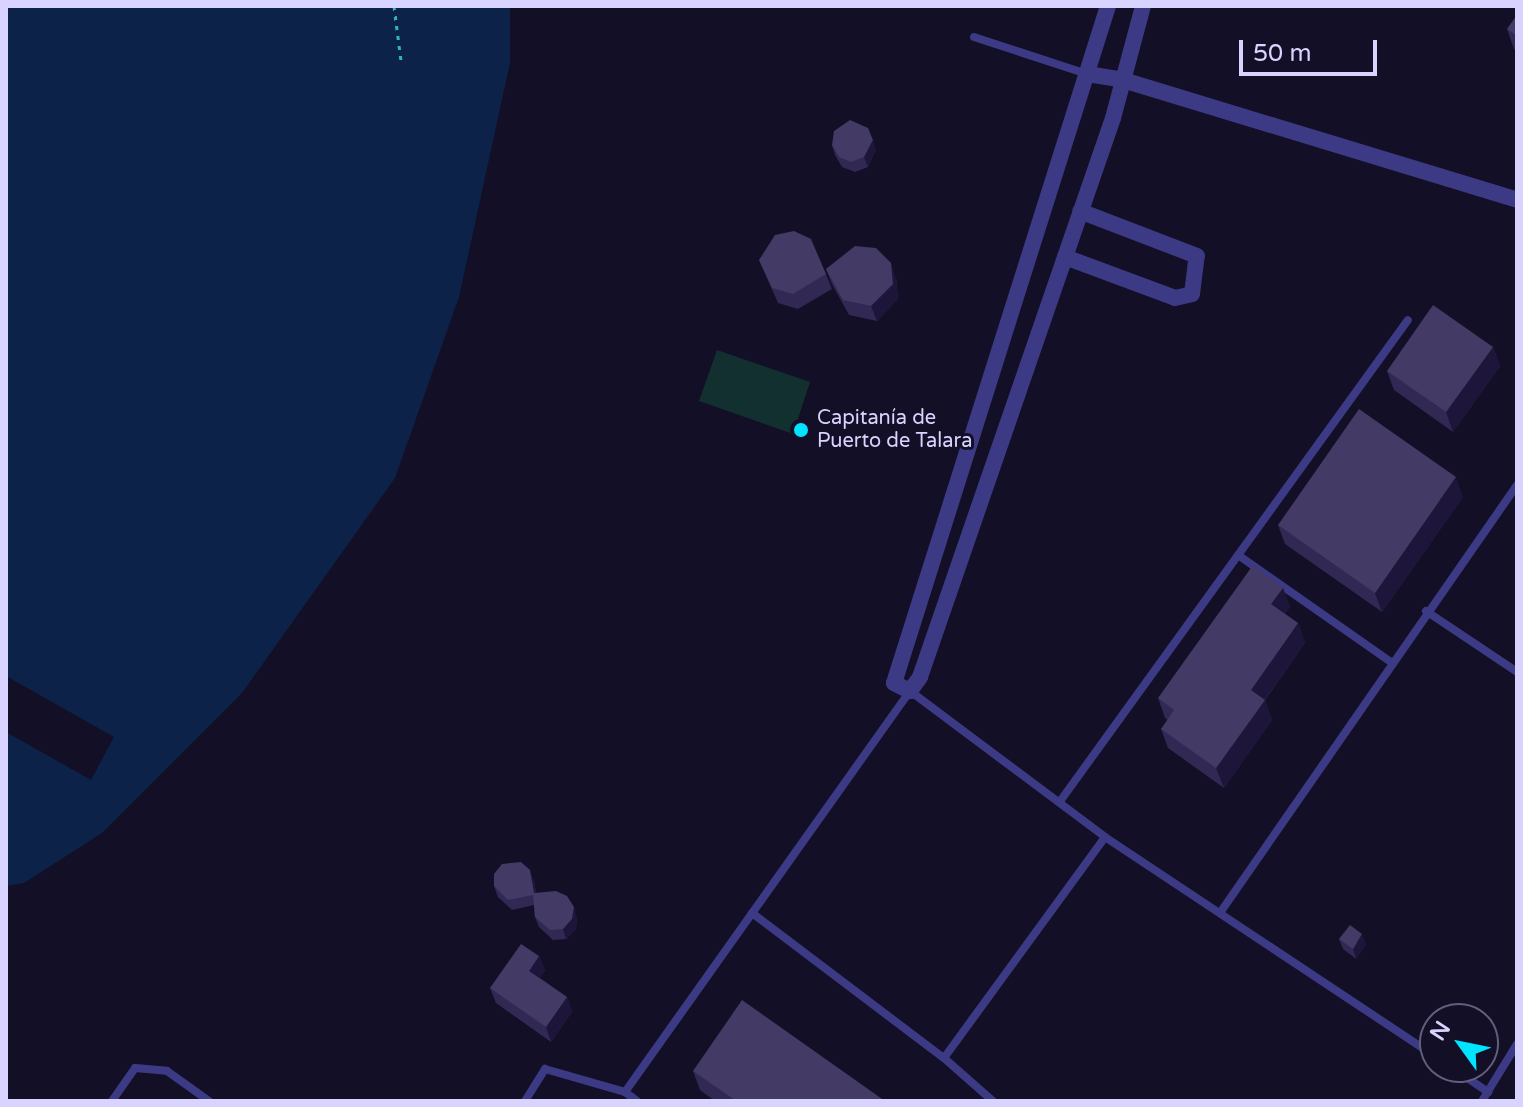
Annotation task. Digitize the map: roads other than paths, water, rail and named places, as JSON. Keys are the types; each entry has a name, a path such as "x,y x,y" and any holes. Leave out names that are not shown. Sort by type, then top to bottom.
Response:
{"street":[{"path":"1108,6 894,683 910,691 920,677 1065,257 1123,80 1143,6"},
{"path":"1087,74 1123,80 1517,200"},
{"path":"1065,257 1175,298 1192,294 1197,256 1080,211"}],"lane":[{"path":"974,37 1087,74"},
{"path":"1061,800 1408,320"},
{"path":"1222,910 1426,611 1517,485"},
{"path":"1238,555 1391,662"},
{"path":"1426,611 1517,672"},
{"path":"625,1092 910,691 1061,800 1105,837 1222,910 1419,1045"},
{"path":"944,1058 1105,837"},
{"path":"752,913 944,1058 993,1101"},
{"path":"1482,1101 1517,1044"},
{"path":"112,1101 135,1068 167,1071 209,1101"},
{"path":"525,1101 545,1069 625,1092 637,1101"},
{"path":"1475,1083 1488,1092"}],"water":[{"path":"6,6 510,6 510,63 459,297 395,478 242,693 102,833 24,883 6,886"}],"place":[{"name":"Capitanía de Puerto de Talara","path":"801,430"}]}
